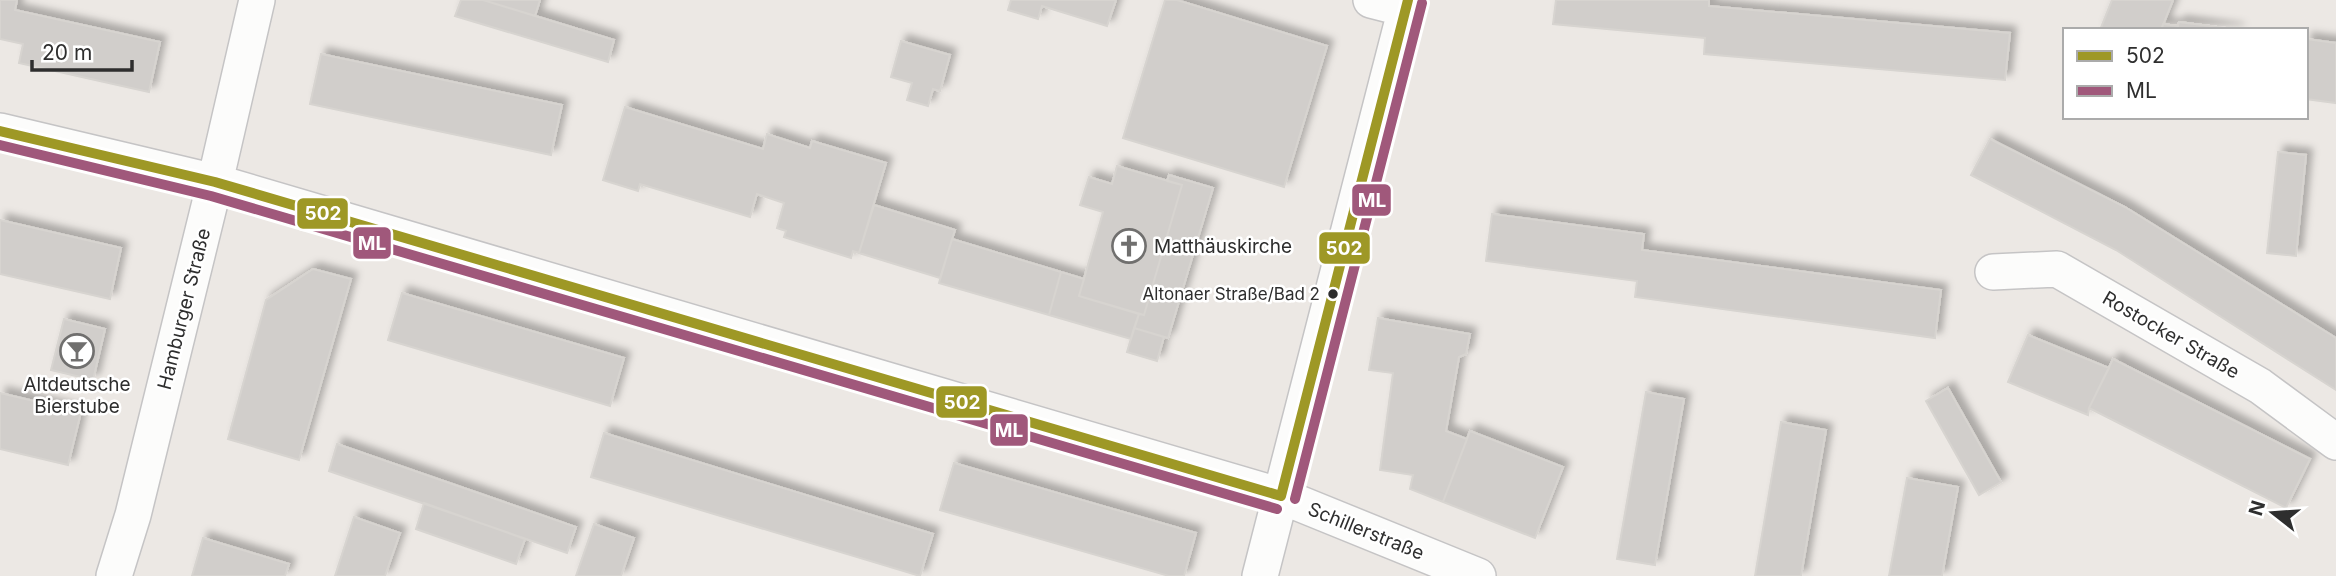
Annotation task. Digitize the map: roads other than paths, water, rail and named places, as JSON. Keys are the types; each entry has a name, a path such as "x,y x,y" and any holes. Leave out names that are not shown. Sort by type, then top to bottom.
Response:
{"street":[{"name":"Hamburger Straße","path":"114,576 133,515 257,0"},
{"path":"1260,576 1407,4 1371,0"},
{"name":"Schillerstraße","path":"0,131 215,182 1281,496 1478,576"},
{"name":"Rostocker Straße","path":"1993,272 2057,269 2259,386 2336,442"}],"place":[{"name":"Matthäuskirche","path":"1129,246"},
{"name":"Altonaer Straße/Bad 2","path":"1333,294"},
{"name":"Altdeutsche Bierstube","path":"77,351"}]}
